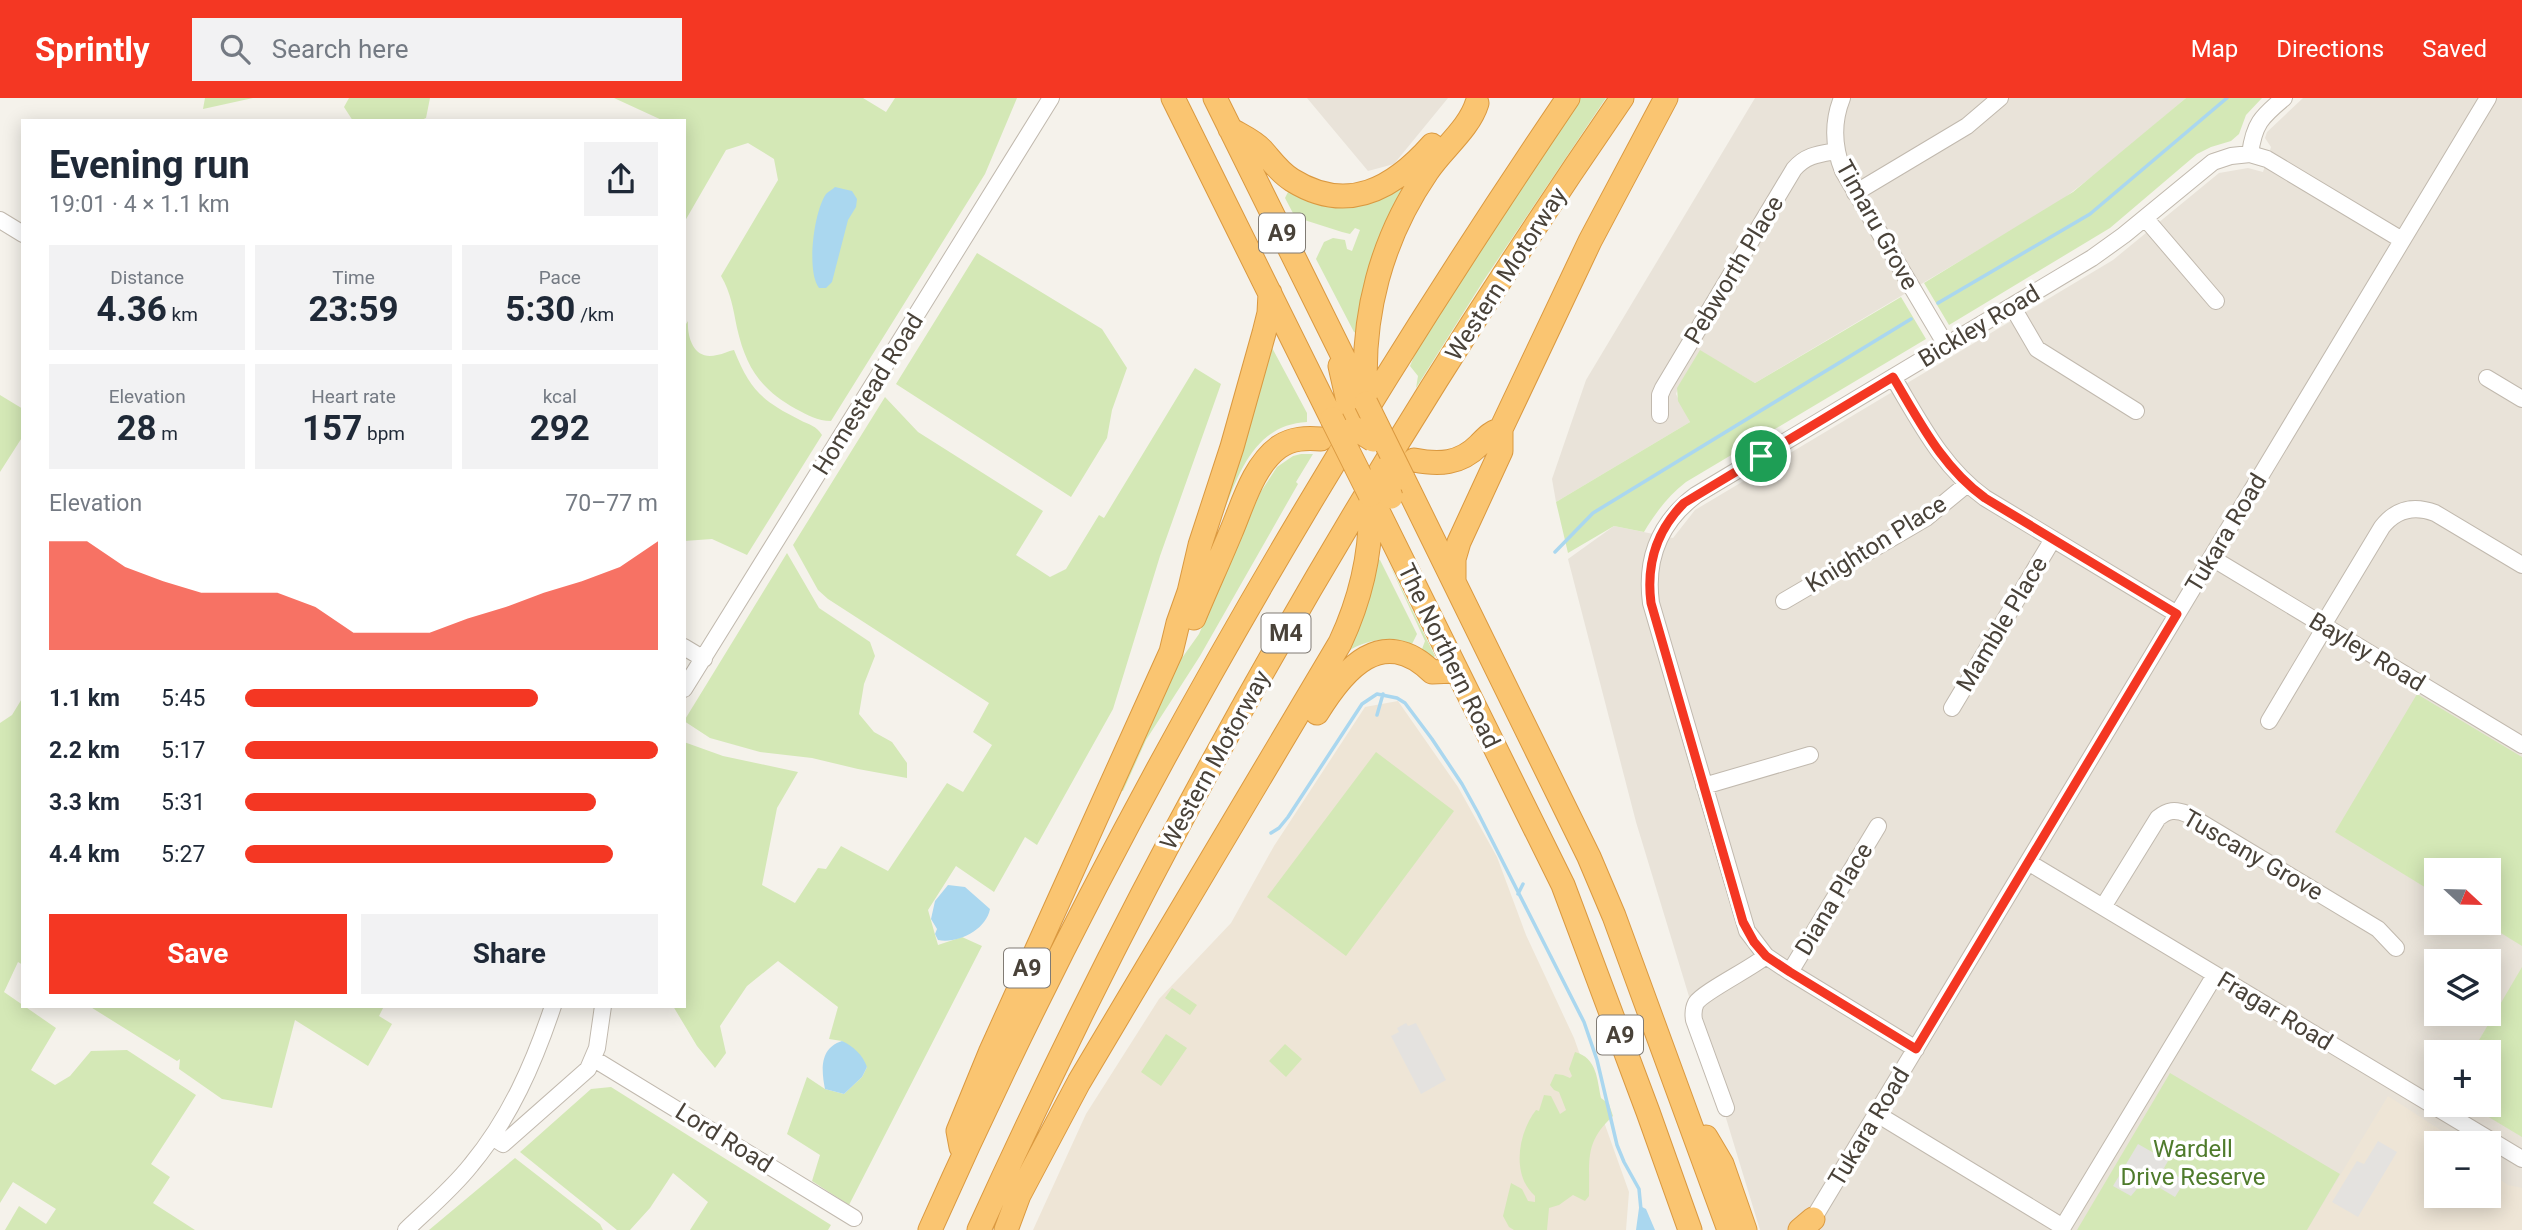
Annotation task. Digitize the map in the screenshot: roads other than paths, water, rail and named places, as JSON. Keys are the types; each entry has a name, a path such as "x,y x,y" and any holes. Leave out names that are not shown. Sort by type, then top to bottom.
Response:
{"highway":[{"name":"The Northern Road","path":"1173,98 1308,371 1346,402 1379,474 1426,525 1454,580 1615,916 1729,1230"},
{"name":"The Northern Road","path":"1215,98 1335,342 1346,402 1379,474 1393,541 1563,885 1690,1230"},
{"name":"Western Motorway","path":"930,1230 1027,1021 1126,829 1259,589 1318,488 1440,293 1568,98"},
{"name":"Western Motorway","path":"979,1230 1114,948 1196,793 1292,622 1412,421 1495,289 1622,98"},
{"path":"1454,580 1454,559 1459,542 1501,451 1502,429 1586,251 1666,98"},
{"path":"1230,129 1261,149 1290,179 1309,189 1350,196 1371,192 1391,183 1408,170 1465,108 1479,100"},
{"path":"1171,652 1190,628 1264,461 1281,446 1301,438 1346,402 1366,342 1371,300 1382,261 1397,222 1429,169 1473,115 1479,100"},
{"name":"A9","path":"963,1155 958,1131 965,1113 1064,884 1171,652 1200,545 1265,333 1270,293"},
{"path":"1010,1222 1019,1195 1079,1082 1340,643 1362,585 1379,474 1453,461 1477,447 1487,434 1502,429"},
{"path":"1010,1222 1325,700 1343,675 1362,658 1390,652 1413,656 1432,672 1455,671"},
{"path":"1680,1096 1693,1162 1716,1230"},
{"path":"1680,1096 1722,1164 1745,1230"}],"street":[{"name":"Homestead Road","path":"686,686 1051,98"},
{"name":"Timaru Grove","path":"1842,98 1836,117 1836,150 1845,177 1945,345"},
{"path":"1855,193 1967,126 2000,98"},
{"path":"2284,98 2259,121 2250,154 2274,163 2402,240"},
{"name":"Tukara Road","path":"1806,1227 1877,1114 2488,98"},
{"name":"Pebworth Place","path":"1660,415 1660,395 1663,388 1794,169 1808,157 1836,150"},
{"name":"Bickley Road","path":"1916,1049 1766,956 1743,922 1651,603 1650,574 1658,540 1676,511 1696,495 2092,258 2145,218 2206,166 2222,158 2250,154"},
{"path":"2145,218 2216,301"},
{"path":"0,220 21,233"},
{"path":"2012,306 2037,349 2136,411"},
{"path":"1893,377 1941,456 1966,485 2177,614"},
{"path":"2487,378 2522,399"},
{"name":"Knighton Place","path":"1784,601 1916,524 1966,485"},
{"path":"2269,721 2382,527 2414,502 2522,565"},
{"name":"Mamble Place","path":"1952,708 2053,539"},
{"name":"Bayley Road","path":"2212,558 2522,745"},
{"path":"686,648 704,659"},
{"path":"1704,786 1810,755"},
{"name":"Tuscany Grove","path":"2103,907 2158,817 2177,810 2378,929 2396,948"},
{"name":"Diana Place","path":"1790,972 1878,826"},
{"name":"Fragar Road","path":"2028,862 2522,1159"},
{"path":"1726,1108 1694,1020 1694,1008 1701,998 1766,956"},
{"path":"1877,1114 2062,1228 2215,975"},
{"path":"406,1230 448,1191 492,1137 522,1086 552,1008"},
{"path":"492,1137 503,1144 579,1078 594,1059 603,1008"},
{"name":"Lord Road","path":"594,1059 854,1218"}],"water":[{"path":"835,187 852,191 857,199 856,207 848,220 832,282 826,288 819,288 815,280 812,255 815,227 826,194"},
{"path":"948,885 965,887 990,909 977,929 970,934 946,941 938,940 935,934 937,929 931,919 935,901"},
{"path":"842,1041 857,1051 867,1067 862,1077 844,1094 825,1089 823,1074 826,1054"},
{"path":"1639,1208 1646,1209 1655,1230 1636,1230"}],"waterway":[{"path":"1938,303 2090,214 2227,98"},
{"path":"1555,552 1593,513 1911,319"},
{"path":"1271,833 1288,817 1362,704 1377,694 1397,698 1405,703 1462,784 1584,1022 1597,1060 1617,1145 1639,1189 1641,1210"},
{"path":"1377,715 1383,694"},
{"path":"1518,894 1523,884"}],"park label":[{"name":"Wardell Drive Reserve","path":"2193,1163"}]}
